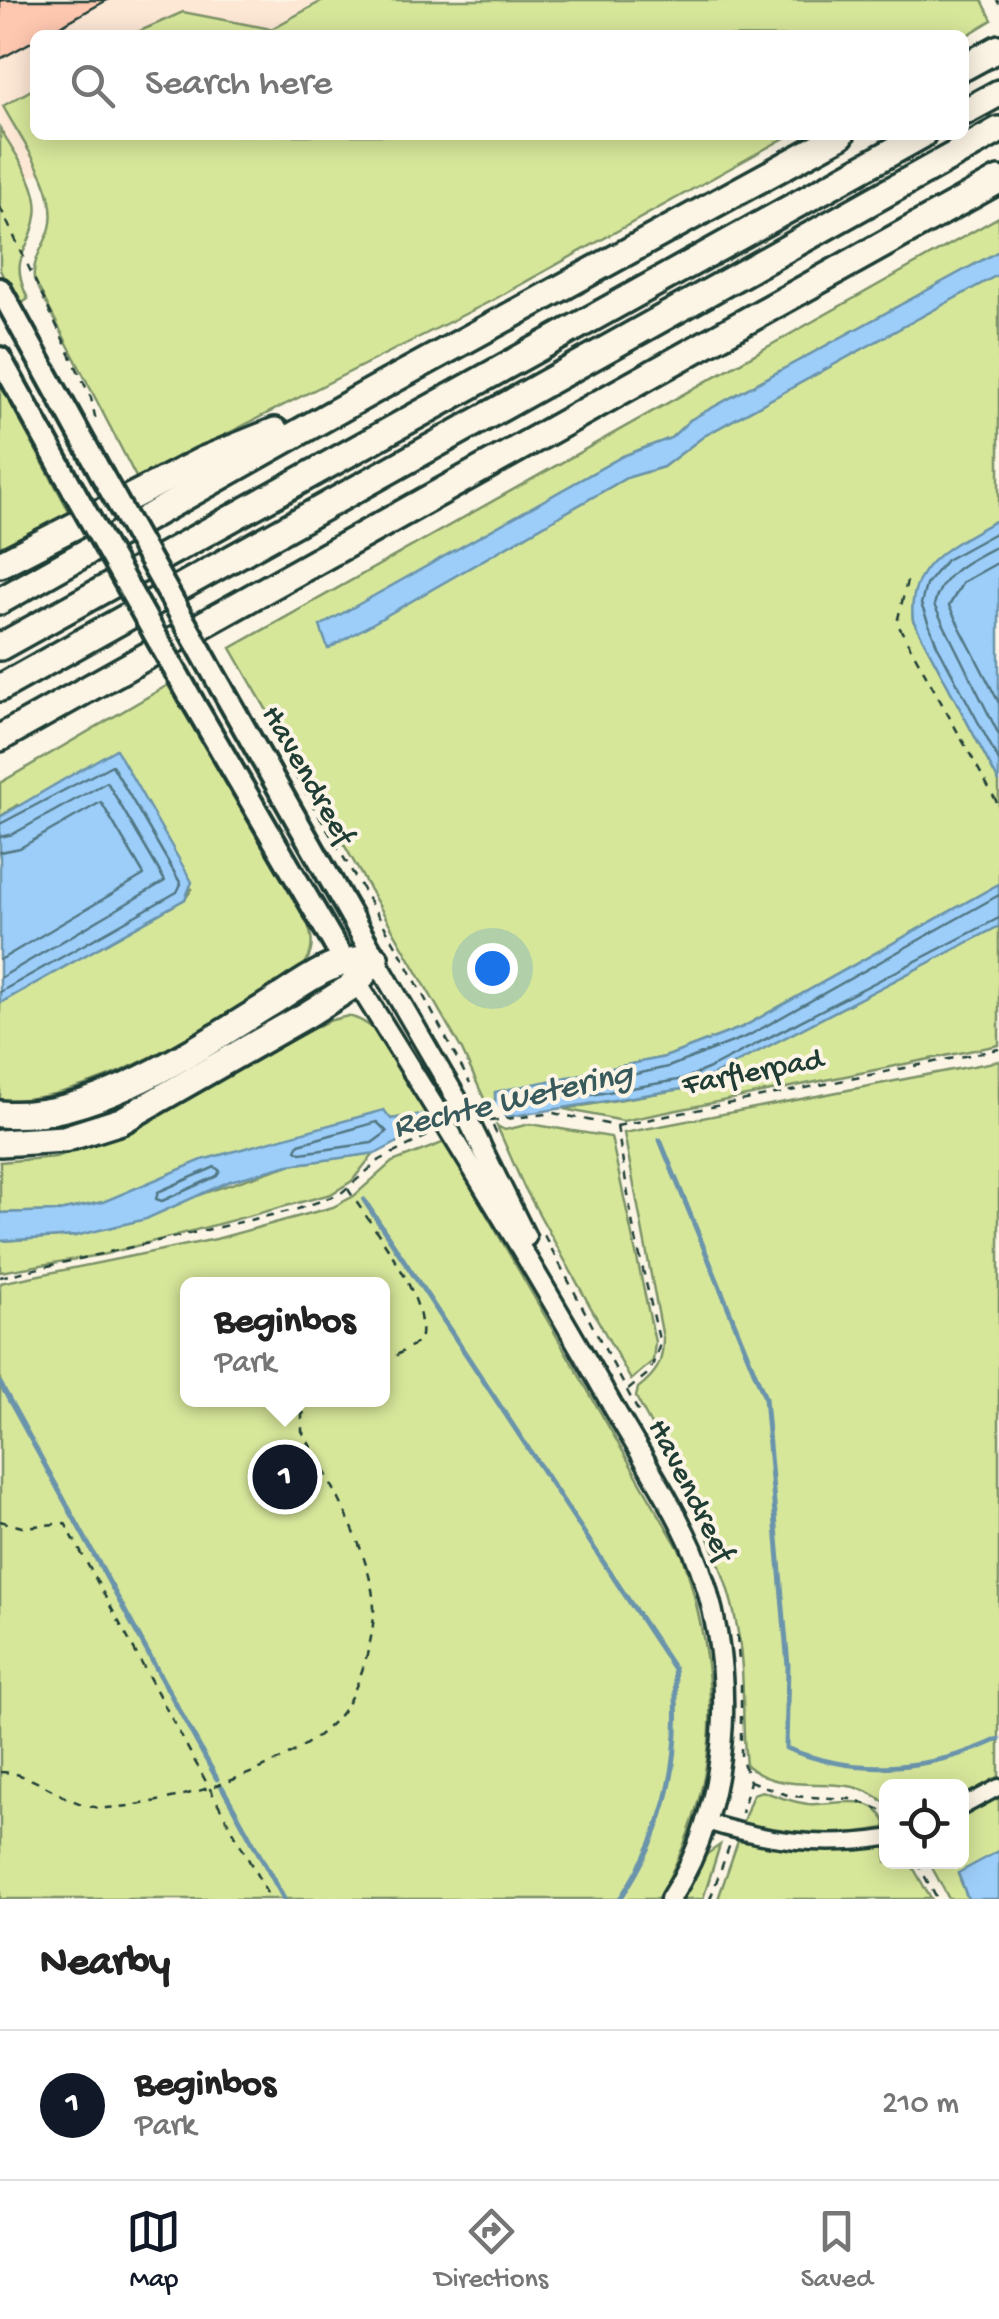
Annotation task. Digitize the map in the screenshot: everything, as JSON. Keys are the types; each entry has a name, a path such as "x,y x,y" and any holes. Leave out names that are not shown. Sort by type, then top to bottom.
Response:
{"highway":[{"path":"969,64 998,48"},
{"path":"969,109 999,94"},
{"path":"0,688 644,324 999,130"},
{"path":"0,602 376,388 832,140"},
{"path":"0,647 913,140"},
{"path":"0,738 999,180"},
{"path":"0,564 203,460 376,388"},
{"path":"0,759 85,690"},
{"path":"0,1114 61,1111 99,1097 245,1020 343,959 375,958"},
{"path":"0,1144 64,1140 122,1120 357,982 375,958"}],"main road":[{"name":"Havendreef","path":"0,289 375,958"},
{"name":"Havendreef","path":"0,358 192,702 343,959"}],"street":[{"name":"Havendreef","path":"375,958 461,1106 552,1297"},
{"name":"Havendreef","path":"343,959 552,1297 692,1548 714,1620 724,1698 718,1766 704,1821 670,1899"},
{"path":"969,1803 999,1787"},
{"path":"704,1821 782,1841 847,1844 879,1839"}],"path":[{"path":"0,207 92,398 96,422"},
{"path":"906,581 897,623 999,806"},
{"name":"Havendreef","path":"284,756 404,961 472,1088"},
{"name":"Farflerpad","path":"627,1391 650,1372 660,1344 633,1226 617,1126 999,1049"},
{"path":"0,1277 298,1209 348,1188 417,1300 425,1322 420,1341 390,1359"},
{"path":"0,1772 32,1778 81,1804 104,1808 209,1789 272,1763 326,1729 346,1707 363,1662 374,1614 368,1573 302,1431 302,1414 308,1407"},
{"path":"0,1521 22,1527 65,1523 270,1899"},
{"path":"750,1781 790,1796 854,1799 879,1809"},
{"path":"921,1869 937,1899"}],"shaded area":[{"path":"0,0 480,0 404,30 30,30 30,140 125,140 0,189"}],"green space":[{"path":"324,0 982,0 992,20 969,34 969,30 142,30 183,12 271,29"},
{"path":"30,91 30,140 781,140 493,300 137,479 34,279 52,213 37,165 3,106"},
{"path":"0,128 25,170 36,205 33,228 20,263 28,299 18,306 0,270"},
{"path":"999,217 999,251 690,420 671,438 623,456 321,627 328,648 626,478 663,467 704,436 999,274 999,519 953,547 927,571 913,602 913,620 999,782 999,884 743,1027 665,1057 495,1093 496,1101 487,1105 462,1050 231,648"},
{"path":"0,384 70,513 0,550"},
{"path":"168,685 307,922 312,944 309,957 296,975 153,1056 75,1088 0,1100 0,1003 185,899 192,889 17,805 0,817 0,783"},
{"path":"999,926 999,1045 623,1121 564,1109 688,1088"},
{"path":"348,1016 362,1021 386,1042 429,1113 391,1119 103,1202 59,1211 0,1213 0,1162 55,1157 96,1144 328,1021"},
{"path":"999,1061 999,1778 969,1793 969,1779 879,1779 879,1799 854,1787 781,1781 746,1765 740,1644 730,1597 695,1508 636,1397 638,1388 658,1367 663,1338 624,1133"},
{"path":"530,1124 611,1137 655,1342 653,1361 631,1380 523,1185 497,1126 505,1130"},
{"path":"445,1142 683,1556 705,1646 710,1730 695,1813 658,1899 0,1899 0,1283 216,1239 333,1207 354,1196 392,1162"},
{"path":"374,1153 352,1181 331,1194 106,1254 0,1272 0,1241 75,1236 289,1165"},
{"path":"762,1791 808,1804 863,1803 879,1812 879,1829 831,1834 742,1824 753,1794"},
{"path":"999,1793 999,1851 969,1868 969,1809"},
{"path":"738,1841 840,1849 879,1844 879,1869 914,1869 931,1899 718,1899"},
{"path":"720,1845 703,1899 683,1899 707,1854"},
{"path":"933,1869 967,1869 958,1874 968,1899 949,1899"}],"water":[{"path":"999,251 999,274 704,436 663,467 626,478 328,649 320,626 623,456 671,438 690,420"},
{"path":"999,519 999,782 913,620 913,600 917,584 937,557"},
{"path":"116,749 192,882 185,899 0,1003 0,817"},
{"name":"Rechte Wetering","path":"999,884 999,926 688,1088 419,1131 377,1153 289,1165 230,1181 146,1219 75,1236 0,1241 0,1213 59,1211 103,1202 202,1160 384,1110 391,1119 487,1105 495,1101 495,1092 665,1057 743,1027"},
{"path":"999,1851 999,1899 968,1899 958,1873"}],"pier":[{"path":"494,1100 506,1119 430,1134 419,1114"}],"building":[{"path":"0,0 107,0 53,30 30,30 30,43 0,59"}],"waterway":[{"path":"660,1140 765,1398 788,1666 786,1748 839,1763 893,1766 946,1758 999,1739"},
{"path":"364,1200 674,1669 676,1731 669,1789 650,1844 620,1899"},
{"path":"0,1383 217,1779"},
{"path":"222,1787 284,1899"}],"place":[{"name":"Beginbos","path":"285,1477"}]}
